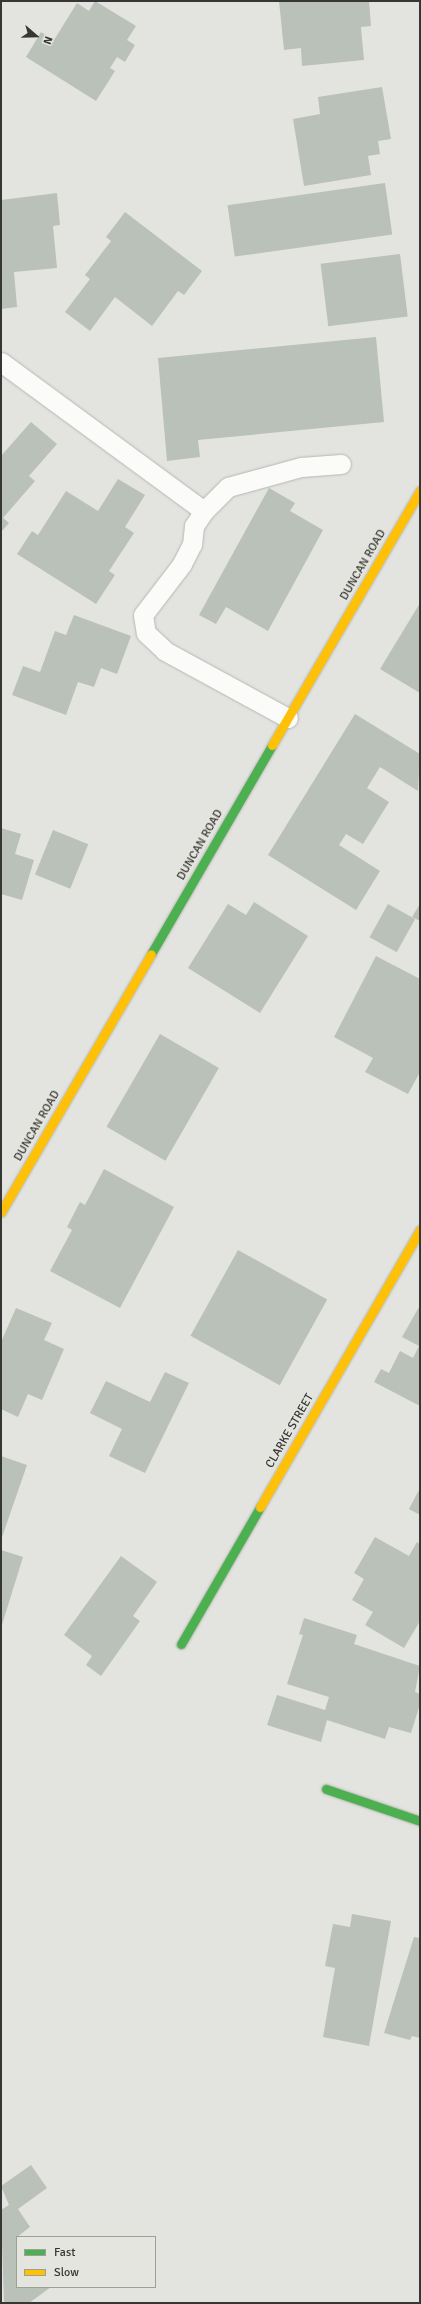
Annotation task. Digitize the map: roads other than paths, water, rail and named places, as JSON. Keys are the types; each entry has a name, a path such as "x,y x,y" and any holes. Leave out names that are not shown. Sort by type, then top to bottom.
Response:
{"main road":[{"name":"DUNCAN ROAD","path":"1,1212 420,491"},
{"name":"CLARKE STREET","path":"181,1644 420,1230"},
{"path":"326,1789 420,1821"}],"lane":[{"path":"1,362 204,511"},
{"path":"288,718 165,651 146,633 144,615 182,564 192,544 194,526 204,511 228,487 301,467 341,464"}]}
